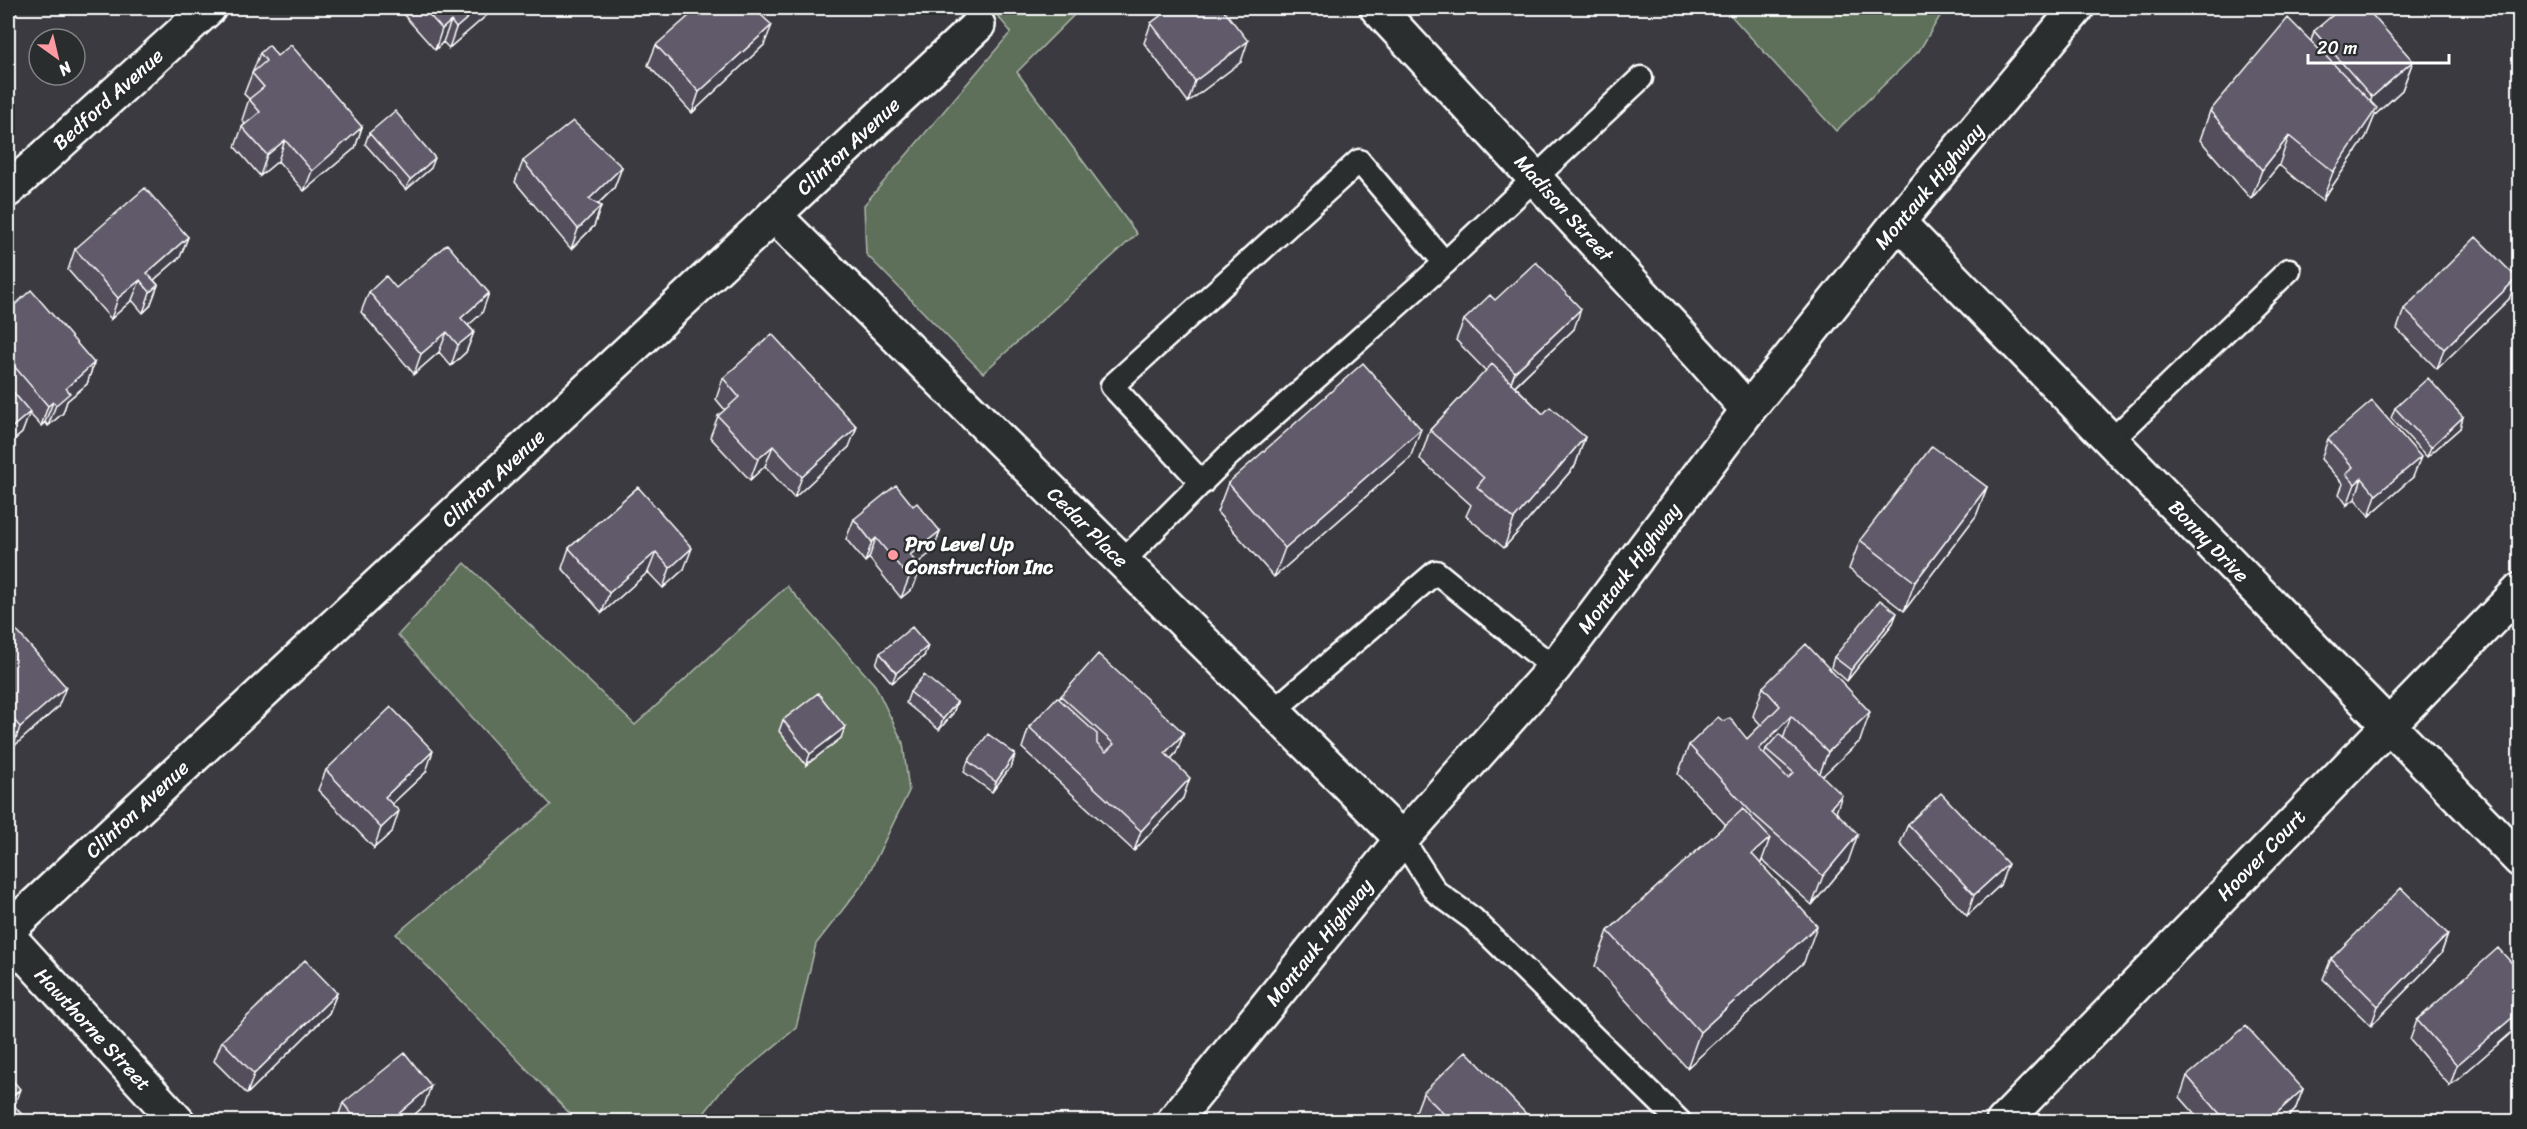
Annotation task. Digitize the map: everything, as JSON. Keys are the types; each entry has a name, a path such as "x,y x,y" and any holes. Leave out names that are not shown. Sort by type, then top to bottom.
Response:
{"street":[{"name":"Bedford Avenue","path":"8,190 209,8"},
{"name":"Madison Street","path":"1377,8 1536,177 1748,411"},
{"name":"Montauk Highway","path":"1173,1122 1402,839 1554,668 1748,411 1898,222 2077,8"},
{"name":"Clinton Avenue","path":"8,930 978,25"},
{"name":"Cedar Place","path":"774,215 1402,839"},
{"name":"Bonny Drive","path":"1898,222 2520,860"},
{"name":"Hoover Court","path":"2003,1122 2035,1110 2388,723 2520,590"},
{"name":"Hawthorne Street","path":"8,936 178,1122"}],"lane":[{"path":"1122,562 1227,456 1445,263 1641,78"},
{"path":"1202,483 1113,386 1359,161 1445,263"},
{"path":"2111,441 2289,270"},
{"path":"1272,712 1436,572 1554,668"},
{"path":"1402,839 1436,892 1473,919 1680,1122"}],"green space":[{"path":"991,8 1081,8 1017,72 1137,234 983,373 866,254 864,205 1011,32"},
{"path":"1724,8 1945,8 1919,51 1836,131"},
{"path":"465,563 635,725 787,586 875,685 903,743 909,791 865,881 816,944 796,1028 723,1089 698,1121 577,1121 396,934 551,805 398,635"}],"building":[{"path":"423,8 479,8 456,28 451,21 442,29"},
{"path":"698,8 753,8 772,25 699,92 656,45"},
{"path":"1171,8 1222,8 1248,41 1195,81 1151,23"},
{"path":"2341,8 2366,8 2413,61 2372,97 2314,31"},
{"path":"2288,18 2377,108 2333,172 2289,136 2262,170 2210,111"},
{"path":"269,45 277,56 291,45 362,127 312,171 285,140 267,155 242,127 260,112 249,99 264,87 252,73 266,61 260,53"},
{"path":"395,111 435,158 410,180 369,133"},
{"path":"573,121 622,167 589,199 601,206 578,229 523,161"},
{"path":"145,188 188,237 147,273 158,285 150,292 140,280 118,298 75,249"},
{"path":"2476,237 2517,278 2444,349 2404,309"},
{"path":"447,244 489,293 461,318 474,332 458,345 447,332 421,354 369,292 386,276 396,288"},
{"path":"1536,262 1581,309 1515,372 1464,320 1490,295 1495,300"},
{"path":"31,290 94,363 66,388 70,393 56,405 53,402 48,406 8,359 8,311"},
{"path":"772,334 857,427 802,477 773,446 758,459 718,416 739,397 723,378"},
{"path":"1363,363 1421,429 1285,548 1228,483"},
{"path":"1492,364 1543,414 1550,407 1585,437 1514,519 1477,487 1484,478 1430,430"},
{"path":"2428,378 2463,417 2431,447 2395,408"},
{"path":"8,386 30,412 9,430 8,438"},
{"path":"2372,401 2421,457 2376,495 2362,478 2355,484 2346,474 2353,467 2328,439"},
{"path":"1932,446 1987,487 1915,582 1860,540"},
{"path":"896,485 913,506 917,503 940,531 910,555 921,568 909,578 876,538 872,542 854,519"},
{"path":"638,487 692,548 670,568 656,552 609,593 569,548"},
{"path":"8,596 15,604 8,611"},
{"path":"1880,600 1897,613 1851,670 1834,657"},
{"path":"8,621 66,687 20,727 8,713"},
{"path":"912,627 928,646 896,673 880,653"},
{"path":"1806,644 1870,712 1828,752 1791,716 1759,749 1788,778 1794,773 1766,749 1779,734 1842,795 1831,807 1858,834 1823,876 1752,813 1689,745 1718,717 1723,721 1730,718 1747,739 1780,706 1763,687"},
{"path":"1098,654 1184,733 1165,753 1190,778 1141,831 1029,727 1057,697 1097,734 1097,744 1106,752 1114,744 1061,696"},
{"path":"924,675 957,702 943,719 910,692"},
{"path":"818,693 845,727 810,754 783,720"},
{"path":"391,707 433,751 385,797 399,811 381,828 326,770"},
{"path":"988,734 1015,754 996,782 968,761"},
{"path":"1941,793 2008,864 1974,895 1908,824"},
{"path":"1743,809 1770,838 1752,854 1817,926 1700,1032 1608,931"},
{"path":"2401,888 2448,934 2378,1006 2331,959"},
{"path":"2498,948 2520,972 2520,1011 2457,1065 2417,1020"},
{"path":"305,960 337,993 254,1074 222,1041"},
{"path":"2246,1026 2303,1089 2267,1122 2249,1122 2245,1116 2239,1122 2227,1122 2187,1076"},
{"path":"1466,1051 1534,1122 1445,1122 1448,1118 1423,1093"},
{"path":"405,1053 431,1086 389,1122 358,1122 343,1103"},
{"path":"8,1075 20,1089 9,1100 29,1122 8,1122"}],"place":[{"name":"Pro Level Up Construction Inc","path":"893,555"}]}
